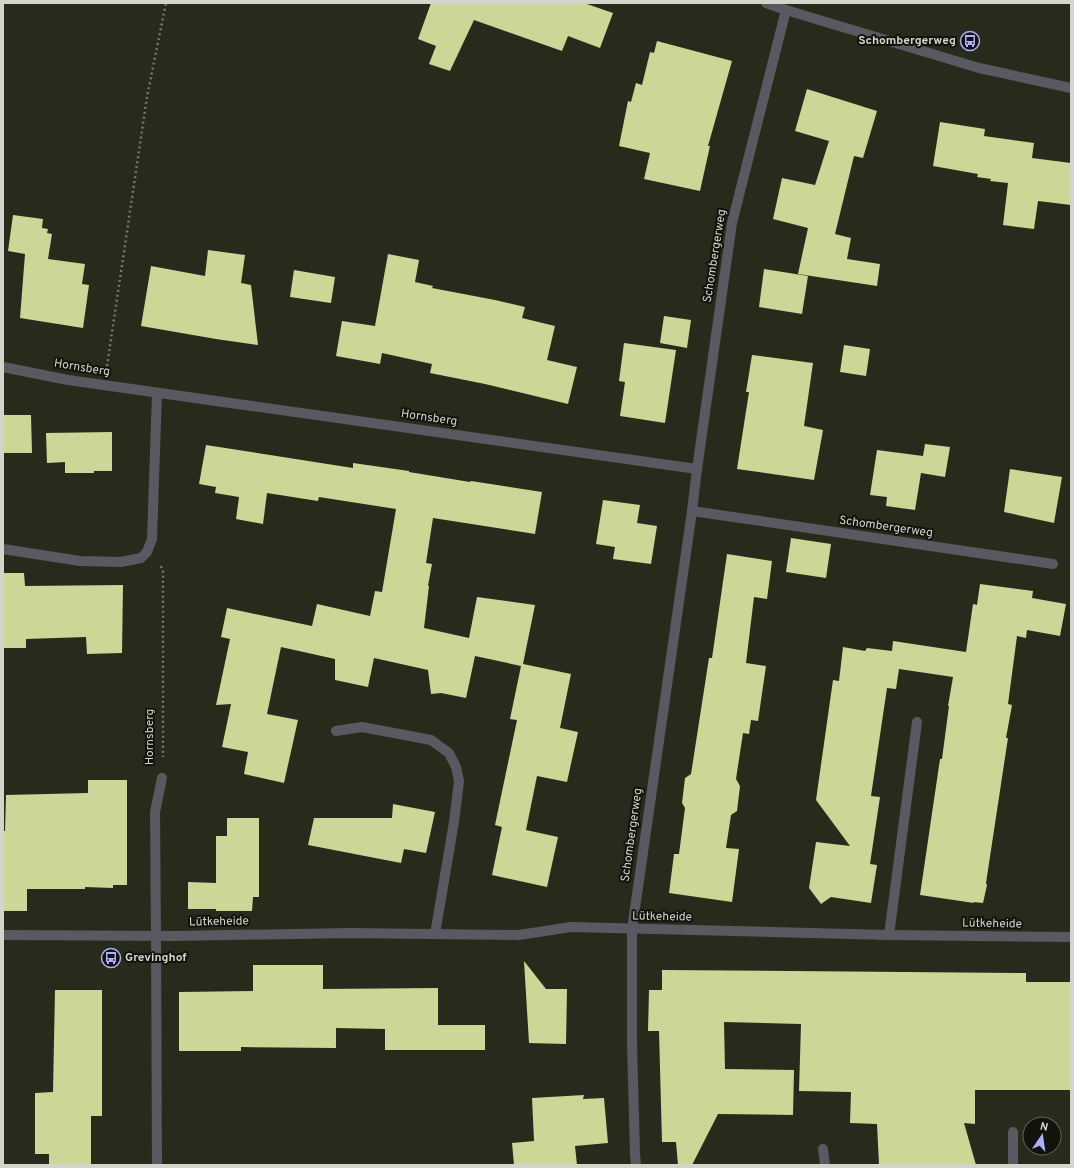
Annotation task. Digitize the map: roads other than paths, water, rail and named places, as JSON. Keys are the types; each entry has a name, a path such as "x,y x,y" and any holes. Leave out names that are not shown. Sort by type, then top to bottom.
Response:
{"street":[{"path":"766,3 979,68 1071,88"},
{"name":"Schombergerweg","path":"636,1165 632,1043 632,929 732,223 786,10"},
{"name":"Hornsberg","path":"3,367 68,380 697,469"},
{"path":"3,549 80,561 122,562 141,558 147,552 152,539 158,392"},
{"name":"Schombergerweg","path":"692,511 1053,564"},
{"path":"889,936 917,722"},
{"path":"336,731 362,727 431,740 449,753 456,767 459,781 435,934"},
{"name":"Hornsberg","path":"156,936 155,812 162,778"},
{"name":"Lütkeheide","path":"3,935 156,936 350,933 519,935 571,927 889,936 1071,937"},
{"path":"156,936 157,1165"},
{"path":"1013,1132 1013,1165"},
{"path":"823,1149 825,1165"}],"place":[{"name":"Schombergerweg","path":"970,41"},
{"name":"Grevinghof","path":"111,958"}]}
